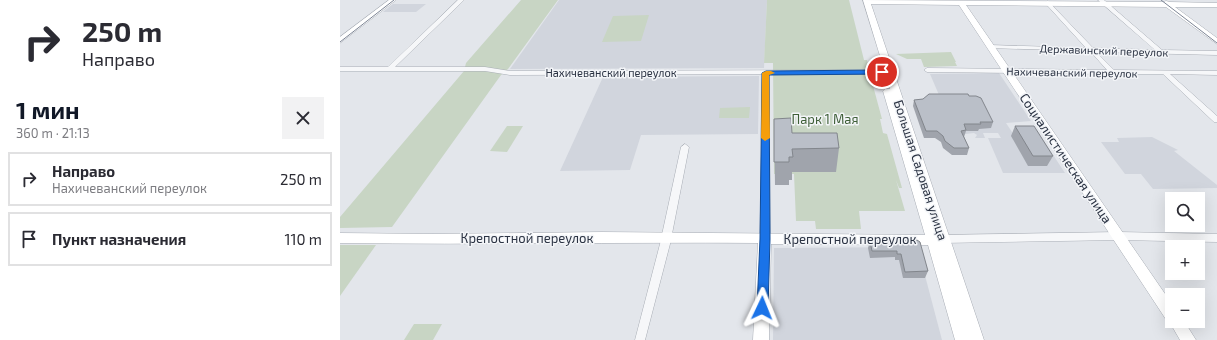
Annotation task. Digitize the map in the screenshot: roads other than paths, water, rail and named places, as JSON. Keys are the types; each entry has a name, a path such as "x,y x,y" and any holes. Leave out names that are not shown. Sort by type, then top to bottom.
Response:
{"street":[{"path":"340,41 393,0"},
{"path":"390,69 462,0"},
{"path":"865,1 1165,2 1217,5"},
{"name":"Большая Садовая улица","path":"865,1 882,72 937,240 976,340"},
{"name":"Большая Садовая улица","path":"865,1 937,240 963,340"},
{"name":"Социалистическая улица","path":"960,1 1165,305"},
{"path":"1046,2 1113,73"},
{"path":"1104,2 1161,52"},
{"path":"1165,2 1217,42"},
{"name":"Державинский переулок","path":"990,47 1217,53"},
{"name":"Нахичеванский переулок","path":"340,69 492,69 510,73 882,72"},
{"name":"Нахичеванский переулок","path":"927,70 1217,73"},
{"path":"762,340 765,239 766,73"},
{"path":"1165,73 1217,120"},
{"path":"640,340 667,238 685,147"},
{"name":"Крепостной переулок","path":"340,238 937,240 1119,236 1217,238"},
{"path":"1180,328 1188,340"}],"tram line":[{"path":"340,42 394,0"},
{"path":"1161,0 1217,43"}],"park label":[{"name":"Парк 1 Мая","path":"825,119"}]}
